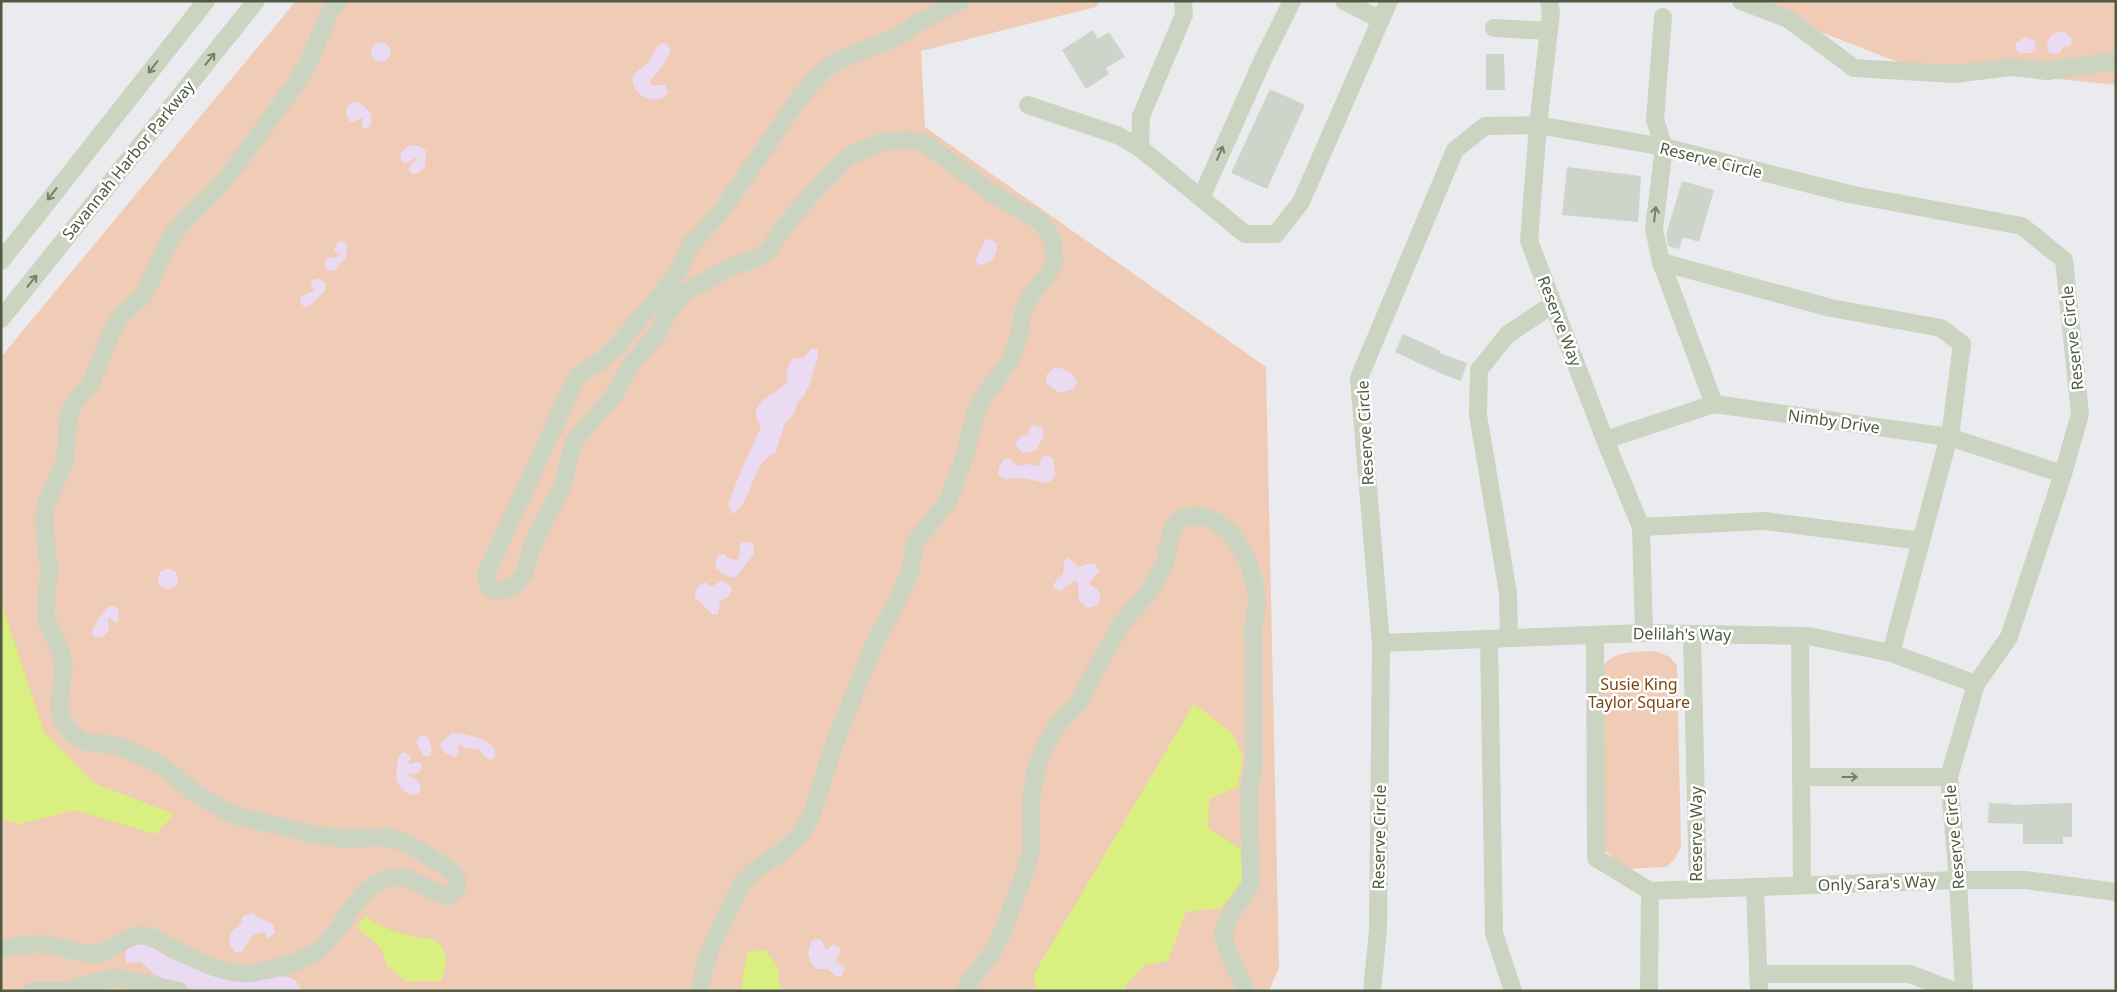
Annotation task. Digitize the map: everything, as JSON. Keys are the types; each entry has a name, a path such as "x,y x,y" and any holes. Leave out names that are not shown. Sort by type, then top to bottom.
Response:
{"street":[{"path":"1,261 206,1"},
{"name":"Savannah Harbor Parkway","path":"1,319 256,1"},
{"path":"1,949 42,944 95,954 111,948 131,936 148,936 209,966 236,973 256,972 312,955 323,946 370,886 384,879 402,877 420,884 436,894 448,896 456,890 457,879 451,870 404,842 384,837 346,839 316,835 233,815 192,791 163,766 125,748 85,742 72,734 62,720 59,705 64,665 58,644 46,620 50,572 44,519 46,501 65,461 69,413 76,400 91,383 113,328 124,313 144,295 170,239 186,217 226,179 296,84 308,64 329,13 339,1"},
{"path":"700,991 704,968 712,945 742,883 756,869 779,854 799,836 811,817 835,742 876,640 910,572 915,543 949,499 965,455 976,411 1010,360 1018,340 1023,312 1032,293 1048,274 1056,260 1052,238 1041,222 995,195 925,144 908,140 882,142 847,158 816,189 783,228 768,251 756,259 730,267 684,293 667,314 656,335 632,363 614,395 573,443 563,485 539,530 531,549 525,572 516,584 506,590 495,591 488,585 486,574 577,376 602,360 617,346 678,273 689,247 721,212 800,98 824,70 839,60 895,38 919,22 960,1"},
{"path":"1140,148 1141,116 1184,15 1182,1"},
{"path":"1201,198 1265,55 1292,1"},
{"path":"1344,1 1381,20"},
{"path":"1028,105 1117,135 1140,148 1245,234 1276,234 1301,202 1389,1"},
{"name":"Reserve Way","path":"1550,1 1551,13 1538,125 1529,241 1605,440 1641,527 1644,633"},
{"path":"1741,1 1788,19 1854,68 1954,74 2010,67 2047,71 2116,61"},
{"path":"1663,17 1655,120 1664,147 1654,229 1660,262 1714,404"},
{"path":"1494,28 1549,31"},
{"name":"Reserve Circle","path":"1372,991 1378,930 1381,644 1359,378 1455,150 1484,126 1538,125 1664,147 1849,194 2022,226 2064,260 2080,414 2063,474 2009,637 1976,684 1948,777 1958,880 1964,991"},
{"path":"1660,262 1831,308 1941,328 1962,344 1949,437 1891,653"},
{"path":"1509,638 1508,593 1478,415 1479,370 1507,335 1553,304"},
{"name":"Nimby Drive","path":"1605,440 1714,404 1949,437 2063,474"},
{"path":"965,991 970,981 992,954 1002,934 1032,851 1031,800 1036,769 1046,744 1056,727 1078,703 1121,624 1152,585 1165,563 1172,529 1180,518 1201,516 1216,521 1232,535 1247,559 1254,585 1256,603 1253,628 1254,765 1249,792 1250,882 1244,896 1229,916 1223,933 1228,952 1246,991"},
{"path":"1641,527 1764,521 1921,541"},
{"name":"Delilah's Way","path":"1381,644 1644,633 1800,636 1891,653 1976,684"},
{"name":"Reserve Way","path":"1650,891 1698,889 1692,634"},
{"path":"1595,635 1596,858 1650,891 1649,991"},
{"path":"1800,636 1802,886"},
{"path":"1489,639 1494,933 1513,991"},
{"path":"1801,777 1948,777"},
{"name":"Only Sara's Way","path":"1698,889 1958,880 2025,880 2116,892"},
{"path":"1755,887 1758,982 1910,974 1954,991"},
{"path":"32,991 65,991 114,977 179,991"}],"green space":[{"path":"296,1 1100,1 1096,7 921,51 925,127 1266,367 1279,968 1269,991 1,991 1,357"},
{"path":"1740,1 2116,1 2116,85 1898,62"},
{"name":"Susie King Taylor Square","path":"1655,651 1670,657 1677,666 1681,847 1674,860 1666,867 1624,869 1605,850 1602,670 1605,663 1617,655"}],"sand":[{"path":"2057,32 2064,32 2072,38 2071,45 2062,48 2059,54 2049,53 2047,45 2051,36"},
{"path":"2025,37 2035,41 2036,49 2031,53 2019,53 2015,47 2016,43"},
{"path":"381,42 388,45 391,52 388,59 381,62 374,59 371,52 374,45"},
{"path":"664,43 668,44 671,51 662,67 650,81 651,85 665,85 668,92 663,98 647,98 639,93 633,85 632,79 637,71 649,61 656,48"},
{"path":"354,102 361,103 371,114 371,124 367,129 362,128 363,118 352,122 349,121 346,110 348,105"},
{"path":"410,145 420,146 426,151 425,167 419,173 412,174 408,168 417,157 405,164 401,159 401,152"},
{"path":"991,239 997,244 996,252 990,261 979,265 975,261 985,240"},
{"path":"341,241 348,245 345,259 335,270 328,271 325,267 325,261 329,258 341,256 334,250 336,244"},
{"path":"318,278 325,283 325,290 313,303 306,307 303,306 300,301 301,296 314,291 311,284 312,280"},
{"path":"812,348 818,350 818,357 809,386 797,404 794,414 784,425 776,452 761,465 746,498 733,514 728,505 761,427 756,411 763,400 788,381 786,373 792,358 803,358"},
{"path":"1054,368 1062,369 1072,374 1077,384 1071,390 1060,393 1046,383 1047,374"},
{"path":"1034,425 1043,429 1043,438 1035,451 1023,453 1016,446 1016,442 1021,436 1029,435 1029,429"},
{"path":"1046,455 1053,459 1055,476 1047,483 1021,478 1005,479 998,475 999,466 1005,459 1010,459 1018,466 1029,464 1038,466 1040,465 1041,458"},
{"path":"743,542 753,544 755,553 734,578 723,574 715,568 717,557 724,554 730,559 737,560 740,545"},
{"path":"1068,557 1078,567 1091,563 1096,565 1099,572 1089,582 1090,585 1098,590 1101,597 1097,605 1089,608 1080,602 1075,580 1060,591 1053,588 1056,580 1063,574 1064,562"},
{"path":"168,569 175,572 178,579 175,586 168,589 161,586 158,579 161,572"},
{"path":"721,581 731,586 731,594 720,601 718,614 712,614 695,597 695,590 702,583 707,583 711,587"},
{"path":"112,605 119,611 118,622 115,623 109,617 109,630 102,637 95,637 92,634 96,622"},
{"path":"452,733 481,739 495,749 495,757 490,760 480,750 465,748 460,744 458,745 459,754 455,757 447,754 441,749 440,744"},
{"path":"421,735 429,739 432,752 429,756 423,756 416,741"},
{"path":"405,752 411,757 408,764 419,762 422,766 419,773 407,774 417,780 421,786 419,793 415,795 403,790 397,780 396,774 400,754"},
{"path":"252,913 273,925 275,933 269,938 264,932 256,934 248,941 243,951 236,953 229,945 230,933 241,923 242,917"},
{"path":"817,939 822,941 826,950 832,945 837,946 841,950 836,962 844,966 844,972 841,976 835,976 828,969 817,969 811,964 808,953 811,941"},
{"path":"141,943 182,963 240,980 275,976 292,978 301,991 196,991 155,975 141,962 127,963 125,958 127,946"}],"shaded area":[{"path":"1,602 44,732 94,783 174,814 156,834 75,810 18,824 1,818"},
{"path":"1194,704 1232,733 1243,756 1238,787 1209,799 1208,828 1241,849 1242,882 1221,908 1186,912 1168,961 1145,965 1126,985 1124,991 1036,991 1034,974"},
{"path":"365,916 392,931 437,942 444,950 446,960 445,971 441,981 406,981 387,966 382,949 358,928 359,923"},
{"path":"765,949 778,967 780,991 741,991 747,953"}],"building":[{"path":"1093,30 1098,39 1109,32 1125,57 1106,68 1109,74 1086,89 1062,50"},
{"path":"1486,54 1504,54 1505,90 1486,90"},
{"path":"1270,89 1305,105 1267,189 1231,173"},
{"path":"1567,167 1641,176 1638,222 1562,215"},
{"path":"1682,181 1714,190 1699,242 1683,237 1679,249 1668,246 1666,235"},
{"path":"1403,334 1441,351 1440,353 1467,363 1461,381 1395,352"},
{"path":"1989,803 2011,805 2072,803 2072,837 2063,837 2063,844 2023,844 2023,824 1988,823"}]}
